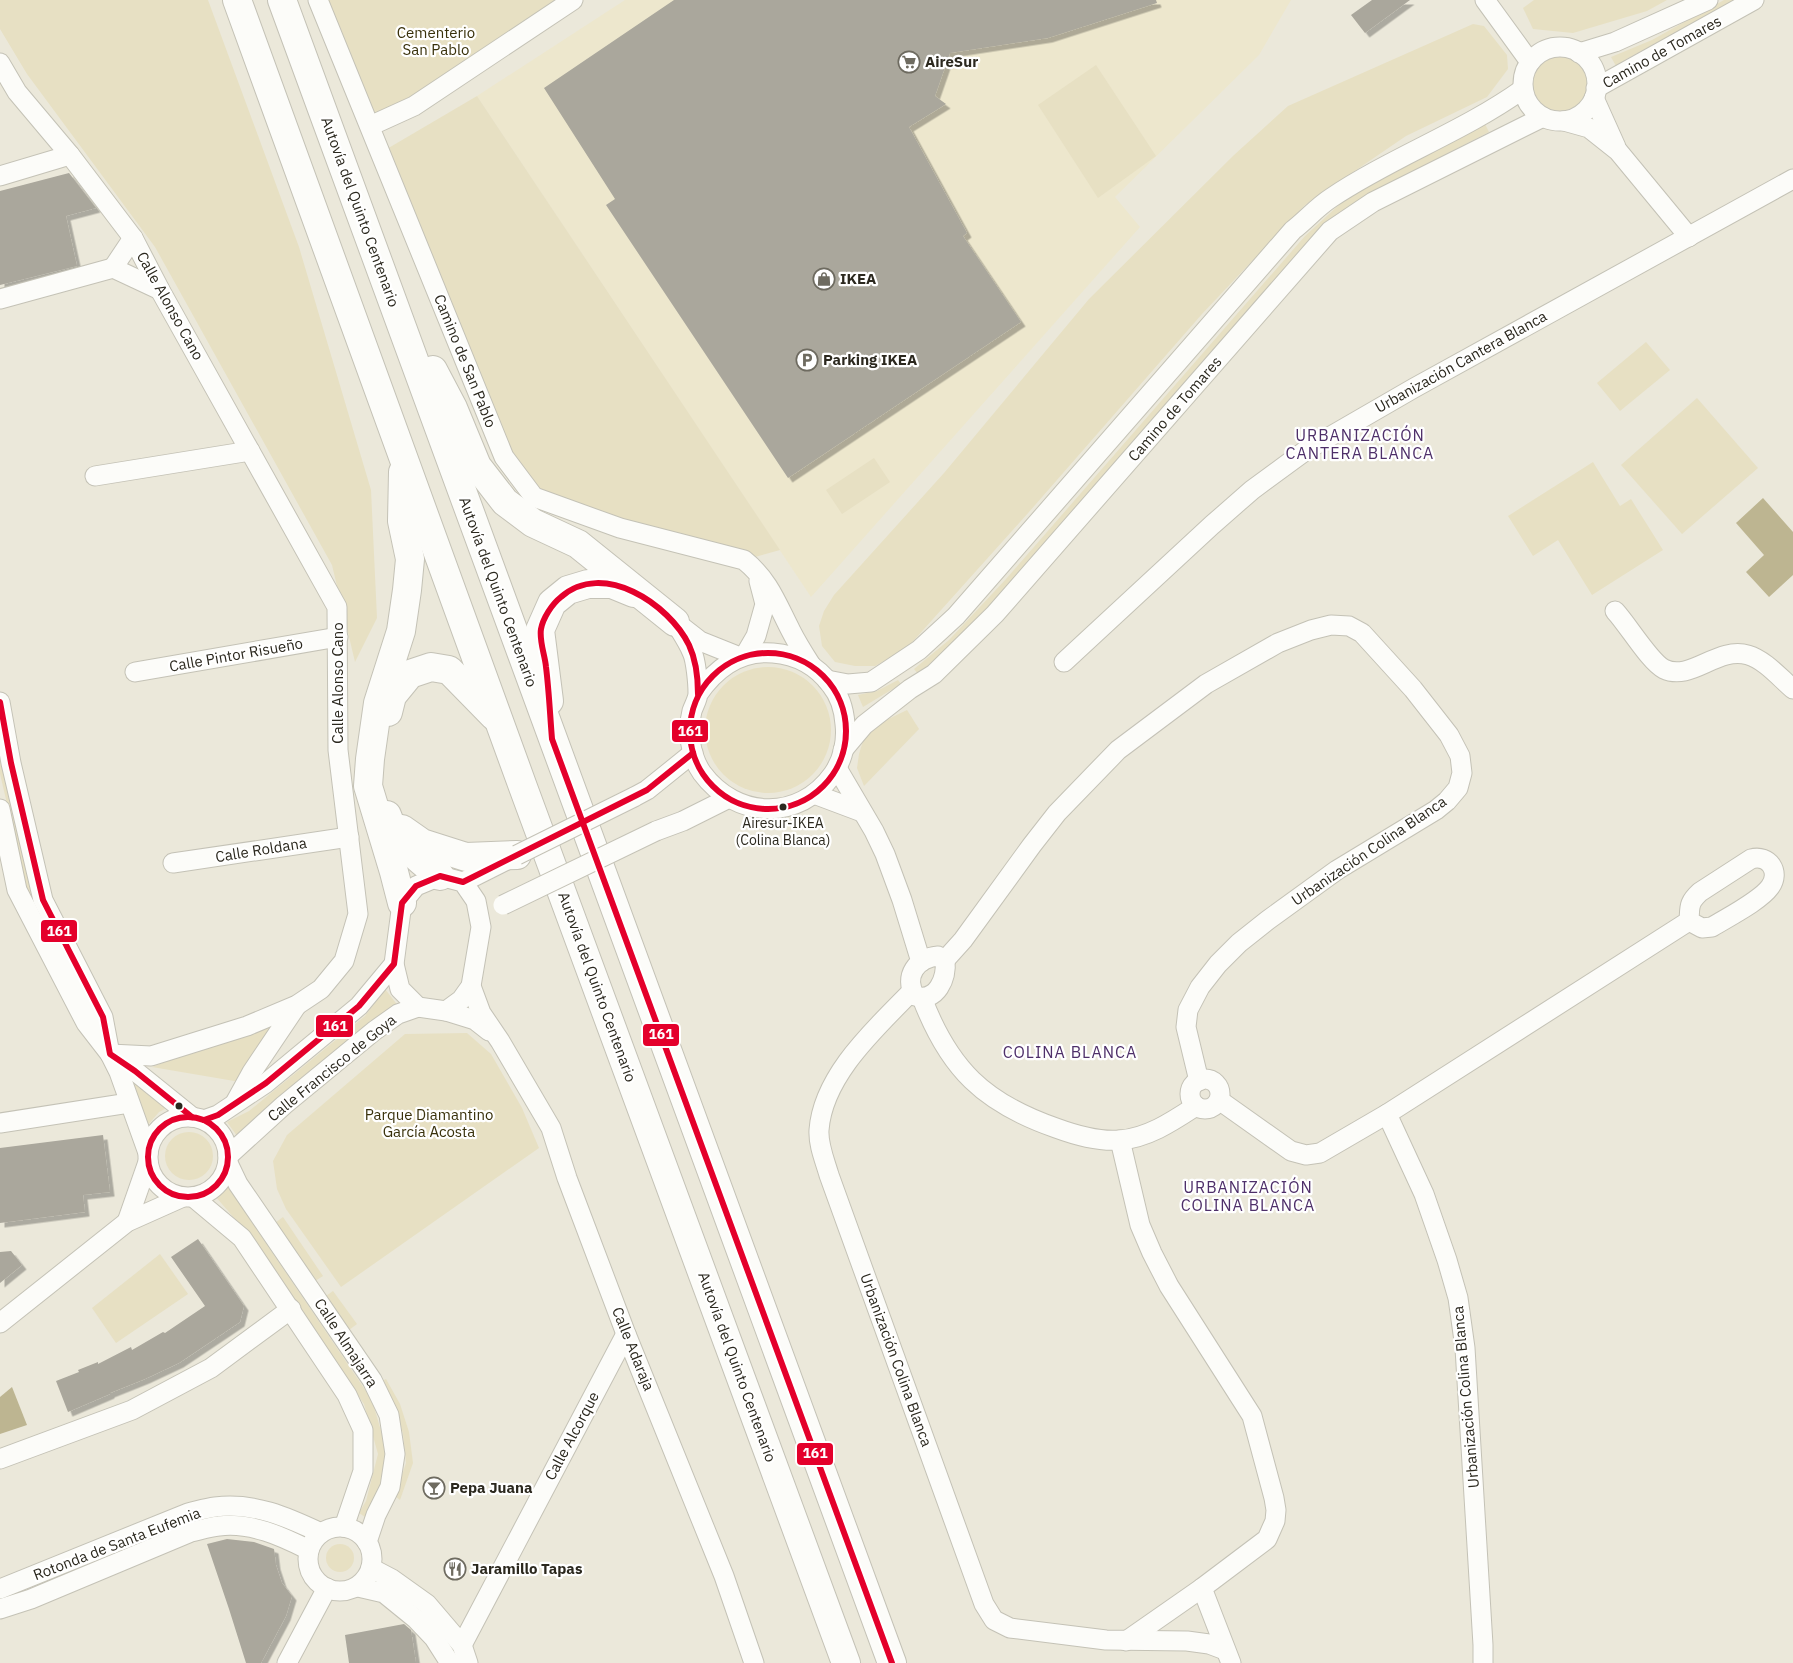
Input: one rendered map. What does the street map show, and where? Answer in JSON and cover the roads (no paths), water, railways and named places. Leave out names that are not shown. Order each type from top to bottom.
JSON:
[{"type":"highway","name":"Autovía del Quinto Centenario","points":[[237,0],[500,723],[846,1663]]},
{"type":"highway","name":"Autovía del Quinto Centenario","points":[[282,0],[892,1663]]},
{"type":"highway","points":[[379,263],[453,408],[477,466],[505,502],[533,523],[578,544],[675,622]]},
{"type":"highway","points":[[402,903],[368,786],[378,703],[400,631],[407,590],[410,559],[402,521],[404,458]]},
{"type":"highway","points":[[552,739],[545,660],[540,630],[552,603],[568,590],[588,584],[612,584],[647,598]]},
{"type":"highway","points":[[452,879],[416,858],[401,840],[388,819],[378,787],[381,740],[392,696],[410,674],[431,667],[449,670],[500,723]]},
{"type":"highway","points":[[388,819],[422,843],[466,857],[516,855]]},
{"type":"street","name":"Camino de San Pablo","points":[[318,0],[504,456],[534,497],[620,528],[744,560],[757,570],[777,601],[811,665]]},
{"type":"street","points":[[370,126],[414,106],[573,0]]},
{"type":"street","points":[[1485,0],[1530,62]]},
{"type":"street","name":"Camino de Tomares","points":[[1579,53],[1615,42],[1708,0]]},
{"type":"street","name":"Camino de Tomares","points":[[1595,93],[1754,0]]},
{"type":"street","points":[[1569,48],[1579,53],[1587,59],[1593,68],[1596,78],[1595,93],[1589,107],[1582,114],[1564,121],[1553,121],[1543,117],[1533,110],[1526,100],[1523,89],[1525,70],[1538,54],[1547,49],[1569,48]]},
{"type":"street","name":"Calle Alonso Cano","points":[[0,63],[17,92],[70,155],[133,238],[160,290],[337,607],[338,750],[358,914],[344,961],[321,989],[298,1005],[247,1026],[151,1056],[110,1054]]},
{"type":"street","name":"Camino de Tomares","points":[[827,680],[848,684],[871,682],[919,650],[956,616],[1293,230],[1329,199],[1363,178],[1497,108],[1523,89]]},
{"type":"street","points":[[1595,93],[1618,150]]},
{"type":"street","name":"Camino de Tomares","points":[[840,759],[864,725],[910,689],[934,674],[995,614],[1330,231],[1373,202],[1543,117]]},
{"type":"street","points":[[1564,121],[1589,128],[1618,150],[1689,237]]},
{"type":"street","points":[[0,176],[70,155]]},
{"type":"street","name":"Urbanización Cantera Blanca","points":[[1064,662],[1212,525],[1305,451],[1414,388],[1793,179]]},
{"type":"street","points":[[113,268],[133,238]]},
{"type":"street","points":[[0,299],[113,268],[160,290]]},
{"type":"street","points":[[95,476],[250,451]]},
{"type":"street","points":[[742,656],[756,636],[765,604],[757,570]]},
{"type":"street","points":[[1615,611],[1628,625],[1648,654],[1658,665],[1665,669],[1675,672],[1687,671],[1712,659],[1737,653],[1760,660],[1793,689]]},
{"type":"street","points":[[675,622],[700,640],[742,656]]},
{"type":"street","points":[[675,622],[693,653],[698,694]]},
{"type":"street","name":"Urbanización Colina Blanca","points":[[945,960],[964,940],[1057,813],[1118,750],[1206,684],[1240,663],[1310,630],[1332,625],[1349,626],[1362,633],[1413,689],[1449,735],[1460,756],[1462,773],[1458,788],[1436,810],[1357,856],[1268,920],[1239,943],[1218,964],[1200,987],[1188,1010],[1186,1027],[1199,1081]]},
{"type":"street","name":"Calle Pintor Risueño","points":[[135,672],[338,637]]},
{"type":"street","points":[[765,652],[783,654],[802,660],[811,665],[827,680],[836,693],[842,708],[846,729],[840,759],[826,782],[814,794],[791,806],[753,808],[729,798],[713,786],[701,771],[693,752],[690,726],[698,694],[716,672],[742,656],[765,652]]},
{"type":"street","points":[[0,702],[11,763],[43,900],[103,1017],[110,1054],[198,1118],[218,1130],[226,1142],[228,1159],[224,1175],[216,1186],[205,1194],[188,1197],[128,1222],[0,1322]]},
{"type":"street","points":[[500,1040],[475,1020],[446,1011],[418,1007],[400,989],[394,964],[402,903],[416,886],[452,879],[516,855],[634,797],[647,790],[693,752]]},
{"type":"street","points":[[840,759],[862,812],[874,831],[894,876],[921,962]]},
{"type":"street","points":[[814,794],[862,812]]},
{"type":"street","points":[[481,928],[503,905],[729,798]]},
{"type":"street","points":[[0,809],[18,890],[86,1023],[110,1054],[119,1072],[152,1175],[160,1186],[170,1194],[188,1197]]},
{"type":"street","name":"Calle Roldana","points":[[173,863],[349,837]]},
{"type":"street","points":[[1758,857],[1765,859],[1772,866],[1775,873],[1774,881],[1765,894],[1712,927],[1702,928],[1689,921],[1690,904],[1693,898],[1700,892],[1751,859],[1758,857]]},
{"type":"street","points":[[446,1011],[461,1000],[471,986],[481,928],[476,901],[452,879]]},
{"type":"street","points":[[1219,1100],[1291,1150],[1306,1155],[1320,1153],[1387,1114],[1689,921]]},
{"type":"street","points":[[917,995],[929,996],[937,990],[943,981],[946,970],[945,960],[938,956],[929,957],[921,962],[913,972],[910,980],[917,995],[931,1023],[962,1071],[990,1096],[1012,1110],[1033,1120],[1069,1133],[1106,1140],[1120,1140],[1147,1133],[1163,1126],[1196,1106]]},
{"type":"street","name":"Calle Francisco de Goya","points":[[198,1118],[218,1115],[266,1083],[359,1006],[394,964]]},
{"type":"street","name":"Calle Adaraja","points":[[471,986],[481,1013],[500,1040],[551,1128],[567,1178],[626,1334],[724,1576],[754,1663]]},
{"type":"street","name":"Urbanización Colina Blanca","points":[[917,995],[860,1045],[830,1093],[822,1114],[819,1131],[829,1175],[978,1588],[990,1615],[1001,1625],[1010,1628],[1106,1640],[1187,1641],[1209,1644],[1228,1656]]},
{"type":"street","points":[[234,1104],[252,1072],[298,1005]]},
{"type":"street","name":"Calle Francisco de Goya","points":[[228,1159],[284,1105],[374,1031],[398,1014],[418,1007]]},
{"type":"street","points":[[1203,1079],[1211,1080],[1217,1085],[1220,1092],[1219,1100],[1214,1106],[1207,1109],[1199,1108],[1190,1096],[1191,1088],[1203,1079]]},
{"type":"street","points":[[0,1124],[129,1103]]},
{"type":"street","name":"Urbanización Colina Blanca","points":[[1387,1114],[1424,1194],[1448,1260],[1458,1298],[1465,1348],[1484,1645],[1483,1663]]},
{"type":"street","points":[[128,1222],[148,1158],[151,1140],[158,1129],[169,1121],[181,1117],[198,1118]]},
{"type":"street","points":[[1120,1140],[1140,1225],[1152,1253],[1174,1294],[1252,1416],[1276,1510],[1275,1521],[1267,1539],[1202,1588],[1126,1641]]},
{"type":"street","name":"Calle Almajarra","points":[[228,1159],[238,1184],[372,1380],[390,1415],[395,1454],[390,1487],[376,1515],[367,1542]]},
{"type":"street","name":"Calle Almajarra","points":[[188,1197],[242,1238],[348,1395],[363,1430],[364,1471],[344,1527]]},
{"type":"street","points":[[0,1459],[132,1410],[211,1368],[291,1309]]},
{"type":"street","name":"Calle Alcorque","points":[[462,1645],[626,1334]]},
{"type":"street","name":"Rotonda de Santa Eufemia","points":[[0,1589],[188,1513],[215,1507],[246,1506],[275,1512],[321,1533]]},
{"type":"street","name":"Rotonda de Santa Eufemia","points":[[0,1609],[31,1599],[192,1532],[219,1526],[242,1526],[269,1531],[309,1550]]},
{"type":"street","points":[[358,1587],[366,1578],[371,1568],[372,1557],[367,1542],[356,1531],[344,1527],[321,1533],[309,1550],[308,1564],[317,1582],[339,1592],[358,1587],[384,1593],[416,1619],[434,1638],[450,1663]]},
{"type":"street","points":[[371,1568],[392,1579],[427,1604],[462,1645],[468,1663]]},
{"type":"street","points":[[287,1663],[327,1588]]},
{"type":"street","name":"Urbanización Colina Blanca","points":[[1202,1588],[1228,1656]]},
{"type":"place","name":"AireSur","points":[[909,62]]},
{"type":"place","name":"IKEA","points":[[824,279]]},
{"type":"place","name":"Parking IKEA","points":[[807,360]]},
{"type":"place","name":"Airesur-IKEA (Colina Blanca)","points":[[783,807]]},
{"type":"place","name":"Pepa Juana","points":[[434,1488]]},
{"type":"place","name":"Jaramillo Tapas","points":[[455,1569]]},
{"type":"district","name":"URBANIZACIÓN CANTERA BLANCA","points":[[1360,444]]},
{"type":"district","name":"COLINA BLANCA","points":[[1070,1052]]},
{"type":"district","name":"URBANIZACIÓN COLINA BLANCA","points":[[1248,1196]]},
{"type":"park label","name":"Cementerio San Pablo","points":[[436,42]]},
{"type":"park label","name":"Parque Diamantino García Acosta","points":[[429,1124]]}]
